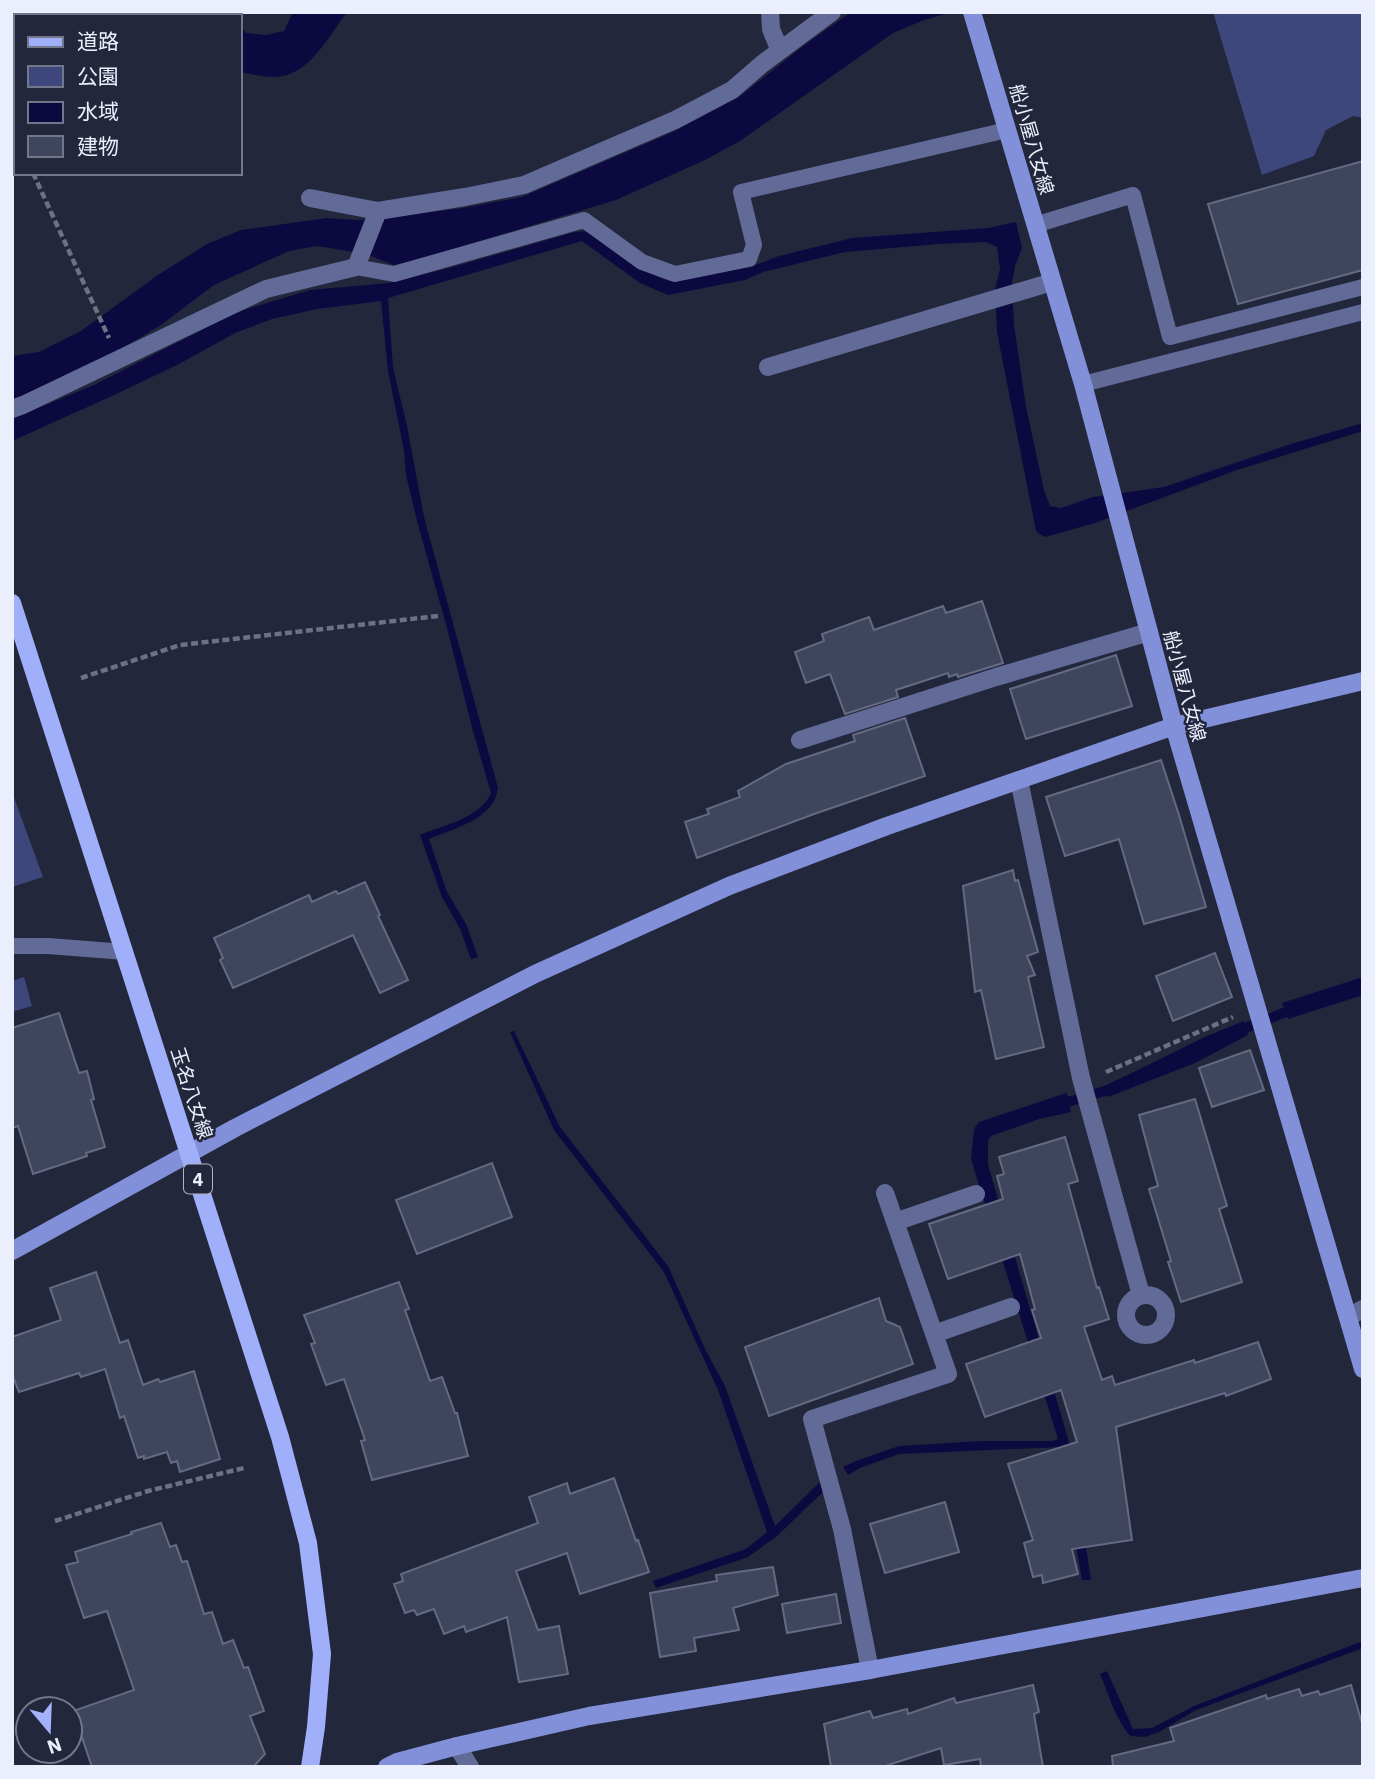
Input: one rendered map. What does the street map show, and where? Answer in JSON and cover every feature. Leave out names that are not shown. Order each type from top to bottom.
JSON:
[{"type":"main road","name":"玉名八女線","points":[[12,603],[280,1437],[308,1543],[322,1654],[310,1767]]},
{"type":"street","points":[[770,12],[771,29],[780,51]]},
{"type":"street","points":[[310,198],[378,213],[524,185],[687,114],[732,90],[832,12]]},
{"type":"street","name":"船小屋八女線","points":[[972,12],[1083,384],[1174,726],[1256,1007],[1355,1313],[1363,1369]]},
{"type":"street","points":[[12,409],[265,289],[358,263],[378,213]]},
{"type":"street","points":[[768,367],[1052,282]]},
{"type":"street","points":[[800,740],[996,677],[1149,632]]},
{"type":"street","points":[[12,1251],[235,1128],[535,974],[717,892],[887,826],[1174,726],[1363,681]]},
{"type":"street","points":[[1019,780],[1083,1083],[1141,1295]]},
{"type":"street","points":[[870,1670],[842,1529],[811,1419],[948,1374],[885,1193]]},
{"type":"street","points":[[895,1222],[976,1194]]},
{"type":"street","points":[[934,1334],[1011,1307]]},
{"type":"street","points":[[387,1767],[457,1746],[589,1716],[870,1670],[1363,1578]]},
{"type":"street","points":[[457,1746],[470,1767]]},
{"type":"lane","points":[[358,263],[394,274],[584,219],[642,262],[676,274],[749,259],[754,245],[741,192],[1007,130]]},
{"type":"lane","points":[[1035,225],[1133,195],[1170,337],[1363,287]]},
{"type":"lane","points":[[1083,384],[1363,312]]},
{"type":"lane","points":[[12,946],[125,952]]},
{"type":"path","points":[[34,175],[97,314]]},
{"type":"path","points":[[81,678],[180,645],[438,616]]},
{"type":"path","points":[[1083,1083],[1256,1007]]},
{"type":"path","points":[[55,1521],[148,1491],[244,1468]]},
{"type":"green space","points":[[1213,12],[1363,12],[1363,118],[1353,116],[1326,130],[1314,156],[1262,175]]},
{"type":"green space","points":[[12,792],[43,877],[12,887]]},
{"type":"green space","points":[[24,977],[32,1006],[12,1012],[12,981]]},
{"type":"water","points":[[293,12],[347,12],[316,54],[297,71],[273,77],[242,72],[242,28],[246,33],[266,35],[284,31]]},
{"type":"water","points":[[851,12],[952,12],[893,33],[740,141],[705,160],[616,200],[396,266],[366,254],[317,246],[289,251],[214,285],[161,325],[109,356],[12,401],[12,356],[39,352],[81,331],[158,275],[207,244],[241,230],[327,218],[356,220],[394,217],[522,197],[673,132],[739,97]]},
{"type":"water","points":[[1016,222],[1022,248],[1012,283],[1014,325],[1026,407],[1050,506],[1061,508],[1093,497],[1164,487],[1363,423],[1363,431],[1237,470],[1095,523],[1045,537],[1036,531],[997,332],[995,290],[1000,269],[997,247],[986,242],[845,252],[763,272],[745,280],[668,295],[640,283],[582,241],[388,298],[393,368],[424,517],[498,788],[495,799],[481,815],[429,839],[447,892],[466,924],[478,957],[471,959],[460,929],[442,897],[420,835],[470,814],[486,801],[491,793],[406,475],[404,451],[388,371],[381,301],[317,309],[272,319],[235,333],[179,364],[12,441],[12,419],[94,385],[237,312],[310,290],[389,283],[575,232],[589,231],[649,273],[669,281],[750,267],[779,256],[852,238],[988,228]]},
{"type":"water","points":[[1363,977],[1363,995],[1288,1019],[1282,1003]]},
{"type":"water","points":[[1244,1021],[1248,1035],[1195,1063],[1108,1097],[1105,1086]]},
{"type":"water","points":[[514,1031],[560,1127],[668,1266],[706,1351],[725,1386],[775,1526],[820,1482],[826,1489],[777,1536],[748,1557],[656,1588],[653,1581],[746,1549],[767,1532],[718,1390],[664,1272],[554,1130],[510,1032]]},
{"type":"water","points":[[1067,1093],[1071,1112],[1039,1119],[991,1136],[988,1141],[988,1165],[1071,1449],[1091,1580],[1082,1580],[1060,1447],[899,1454],[848,1475],[843,1467],[899,1446],[1058,1439],[971,1159],[974,1129],[979,1122]]},
{"type":"water","points":[[1363,1641],[1363,1648],[1196,1710],[1159,1732],[1145,1737],[1130,1736],[1125,1729],[1100,1674],[1107,1671],[1133,1729],[1152,1728],[1194,1706]]},
{"type":"building","points":[[1363,161],[1363,270],[1238,304],[1208,204]]},
{"type":"building","points":[[982,601],[1003,663],[958,677],[957,674],[949,677],[948,673],[896,690],[898,697],[845,714],[830,674],[806,683],[795,652],[824,641],[822,634],[869,617],[874,630],[943,606],[946,613]]},
{"type":"building","points":[[1116,655],[1132,706],[1026,739],[1010,689]]},
{"type":"building","points":[[905,718],[925,776],[697,858],[685,822],[709,814],[707,809],[740,797],[738,791],[786,764],[855,741],[853,735]]},
{"type":"building","points":[[1161,760],[1206,907],[1144,924],[1119,839],[1065,856],[1046,797]]},
{"type":"building","points":[[1013,870],[1038,952],[1027,956],[1035,975],[1028,977],[1044,1047],[996,1059],[981,990],[975,992],[963,886]]},
{"type":"building","points":[[365,882],[408,980],[380,993],[353,935],[233,988],[220,960],[223,958],[214,938],[309,895],[312,902]]},
{"type":"building","points":[[1215,953],[1232,997],[1173,1021],[1156,976]]},
{"type":"building","points":[[59,1013],[79,1073],[87,1071],[94,1099],[91,1100],[105,1147],[86,1153],[87,1156],[33,1174],[18,1126],[12,1128],[12,1028]]},
{"type":"building","points":[[1250,1050],[1264,1090],[1212,1107],[1199,1068]]},
{"type":"building","points":[[1195,1099],[1227,1206],[1219,1209],[1242,1282],[1181,1302],[1149,1189],[1158,1186],[1139,1115]]},
{"type":"building","points":[[1065,1137],[1078,1181],[1068,1184],[1097,1288],[1099,1287],[1109,1319],[1084,1327],[1102,1380],[1112,1376],[1115,1385],[1258,1342],[1271,1379],[1226,1396],[1225,1393],[1116,1427],[1132,1540],[1072,1549],[1078,1574],[1043,1583],[1042,1575],[1033,1577],[1024,1543],[1033,1540],[1008,1464],[1077,1442],[1061,1390],[985,1417],[966,1364],[1041,1338],[1020,1254],[948,1279],[929,1224],[1003,1199],[997,1176],[1004,1174],[999,1157]]},
{"type":"building","points":[[492,1163],[512,1217],[417,1254],[396,1200]]},
{"type":"building","points":[[96,1272],[120,1343],[128,1340],[143,1385],[194,1371],[220,1459],[180,1472],[177,1461],[171,1463],[167,1452],[144,1459],[144,1456],[138,1458],[124,1416],[120,1418],[105,1369],[81,1377],[79,1373],[19,1392],[12,1374],[12,1337],[61,1320],[50,1288]]},
{"type":"building","points":[[399,1282],[409,1309],[405,1310],[430,1381],[442,1377],[457,1413],[468,1456],[372,1480],[361,1441],[365,1440],[344,1379],[326,1385],[304,1315]]},
{"type":"building","points":[[879,1298],[886,1321],[900,1327],[913,1364],[769,1416],[745,1347]]},
{"type":"building","points":[[614,1478],[649,1572],[580,1594],[567,1553],[516,1571],[538,1630],[559,1626],[568,1674],[519,1682],[507,1617],[466,1632],[464,1626],[444,1634],[434,1609],[417,1615],[414,1610],[405,1613],[394,1584],[403,1581],[401,1574],[538,1523],[529,1497],[567,1483],[570,1494]]},
{"type":"building","points":[[945,1502],[959,1552],[885,1573],[870,1524]]},
{"type":"building","points":[[161,1523],[170,1547],[176,1545],[182,1562],[187,1561],[204,1614],[212,1612],[223,1644],[233,1640],[244,1668],[248,1667],[264,1711],[250,1716],[265,1754],[253,1767],[92,1767],[84,1743],[84,1707],[134,1690],[107,1611],[84,1618],[66,1565],[78,1562],[75,1552],[132,1534],[131,1532]]},
{"type":"building","points":[[773,1567],[778,1595],[733,1608],[739,1630],[694,1638],[696,1651],[660,1657],[650,1593],[717,1581],[716,1575]]},
{"type":"building","points":[[836,1594],[841,1623],[787,1633],[782,1604]]},
{"type":"building","points":[[1033,1685],[1039,1712],[1034,1714],[1043,1767],[981,1767],[980,1759],[944,1765],[941,1748],[882,1767],[831,1767],[824,1724],[870,1711],[873,1718],[907,1709],[908,1714],[954,1698],[956,1703]]},
{"type":"building","points":[[1351,1685],[1363,1727],[1363,1767],[1113,1767],[1112,1756],[1174,1741],[1170,1728],[1266,1695],[1267,1699],[1299,1689],[1302,1696],[1318,1691],[1320,1695]]},
{"type":"waterway","points":[[1233,1033],[1296,1008]]},
{"type":"waterway","points":[[1058,1105],[1119,1085]]}]
